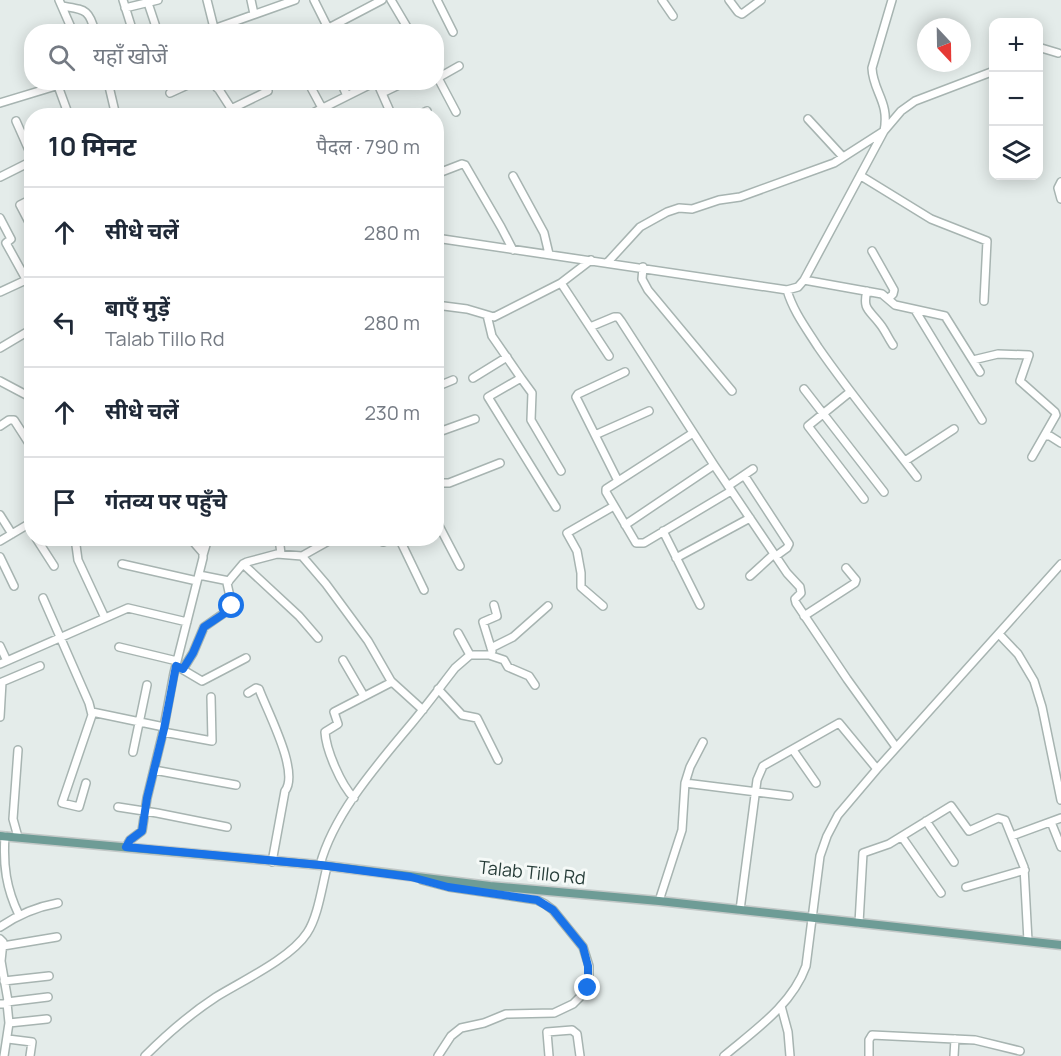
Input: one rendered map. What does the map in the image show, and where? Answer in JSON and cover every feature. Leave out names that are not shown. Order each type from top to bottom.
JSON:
[{"type":"main road","name":"Talab Tillo Rd","points":[[3,836],[323,866],[555,893],[659,901],[1061,945]]},
{"type":"street","points":[[123,0],[130,24]]},
{"type":"street","points":[[125,8],[158,0]]},
{"type":"street","points":[[207,0],[213,24]]},
{"type":"street","points":[[251,0],[254,14]]},
{"type":"street","points":[[314,0],[322,24]]},
{"type":"street","points":[[336,24],[382,0]]},
{"type":"street","points":[[391,0],[405,24]]},
{"type":"street","points":[[437,0],[453,32]]},
{"type":"street","points":[[662,0],[673,16]]},
{"type":"street","points":[[729,0],[742,14],[761,0]]},
{"type":"street","points":[[884,131],[885,109],[872,68],[892,0]]},
{"type":"street","points":[[148,1],[155,24]]},
{"type":"street","points":[[225,24],[290,1]]},
{"type":"street","points":[[60,3],[69,24]]},
{"type":"street","points":[[60,3],[87,12],[93,24]]},
{"type":"street","points":[[1043,48],[1058,53]]},
{"type":"street","points":[[444,75],[459,66]]},
{"type":"street","points":[[444,239],[787,290],[798,287],[804,280],[884,131],[901,111],[915,101],[990,72]]},
{"type":"street","points":[[0,103],[44,90]]},
{"type":"street","points":[[59,90],[66,108]]},
{"type":"street","points":[[110,90],[114,108]]},
{"type":"street","points":[[170,93],[177,90]]},
{"type":"street","points":[[218,90],[230,108]]},
{"type":"street","points":[[312,90],[322,108],[359,90]]},
{"type":"street","points":[[344,90],[347,96]]},
{"type":"street","points":[[380,90],[389,108]]},
{"type":"street","points":[[382,93],[388,90]]},
{"type":"street","points":[[443,90],[456,112]]},
{"type":"street","points":[[233,108],[268,91]]},
{"type":"street","points":[[808,119],[843,157]]},
{"type":"street","points":[[16,121],[24,140]]},
{"type":"street","points":[[607,263],[640,227],[667,212],[679,208],[692,209],[719,200],[740,197],[823,167],[884,131]]},
{"type":"street","points":[[0,177],[24,164]]},
{"type":"street","points":[[444,171],[465,165],[513,250]]},
{"type":"street","points":[[513,176],[544,233],[549,254]]},
{"type":"street","points":[[861,176],[931,219],[987,241],[984,301]]},
{"type":"street","points":[[1061,182],[1058,188],[1061,199]]},
{"type":"street","points":[[0,218],[11,239],[3,244],[24,277]]},
{"type":"street","points":[[872,251],[894,290],[888,299]]},
{"type":"street","points":[[444,306],[497,315],[561,283],[591,260]]},
{"type":"street","points":[[643,267],[642,279],[648,290],[732,391]]},
{"type":"street","points":[[804,280],[882,294],[895,305],[940,315],[948,319],[980,372]]},
{"type":"street","points":[[0,292],[24,281]]},
{"type":"street","points":[[561,283],[609,356]]},
{"type":"street","points":[[787,290],[792,306],[850,392],[918,477]]},
{"type":"street","points":[[867,291],[865,300],[867,309],[881,325],[893,345]]},
{"type":"street","points":[[915,310],[982,420]]},
{"type":"street","points":[[487,315],[492,336],[532,393],[531,420],[561,471]]},
{"type":"street","points":[[590,327],[612,317],[618,317],[729,488],[790,578],[801,588],[801,593],[795,602],[896,747]]},
{"type":"street","points":[[0,348],[24,333]]},
{"type":"street","points":[[973,360],[998,354],[1029,355],[1020,381],[1055,412],[1055,416],[1032,457]]},
{"type":"street","points":[[473,378],[507,357]]},
{"type":"street","points":[[618,481],[576,396],[625,372]]},
{"type":"street","points":[[521,378],[488,397],[556,507]]},
{"type":"street","points":[[444,384],[453,380]]},
{"type":"street","points":[[0,381],[24,394]]},
{"type":"street","points":[[804,389],[884,492]]},
{"type":"street","points":[[850,392],[810,423],[809,428],[864,499]]},
{"type":"street","points":[[595,435],[649,411]]},
{"type":"street","points":[[444,430],[475,418]]},
{"type":"street","points":[[0,426],[9,420],[14,420],[24,436]]},
{"type":"street","points":[[905,461],[954,429]]},
{"type":"street","points":[[693,433],[606,490],[638,544],[663,531],[729,488],[753,469]]},
{"type":"street","points":[[1044,436],[1050,435],[1061,443]]},
{"type":"street","points":[[444,483],[500,463]]},
{"type":"street","points":[[625,525],[714,465]]},
{"type":"street","points":[[744,475],[789,544],[787,548],[750,576]]},
{"type":"street","points":[[603,606],[580,587],[581,573],[577,551],[567,533],[614,506]]},
{"type":"street","points":[[0,515],[12,534]]},
{"type":"street","points":[[676,558],[750,518]]},
{"type":"street","points":[[0,541],[24,529]]},
{"type":"street","points":[[663,531],[700,605]]},
{"type":"street","points":[[444,535],[460,566]]},
{"type":"street","points":[[41,546],[54,566]]},
{"type":"street","points":[[76,546],[78,560],[105,618]]},
{"type":"street","points":[[196,546],[203,555]]},
{"type":"street","points":[[126,847],[130,840],[141,834],[151,812],[164,729],[206,546]]},
{"type":"street","points":[[280,546],[281,554]]},
{"type":"street","points":[[179,666],[193,653],[204,627],[232,606],[227,583],[243,564],[281,554],[302,556],[320,546]]},
{"type":"street","points":[[403,546],[424,590]]},
{"type":"street","points":[[302,556],[368,641],[392,682],[423,710]]},
{"type":"street","points":[[0,557],[14,586]]},
{"type":"street","points":[[122,564],[198,578],[229,580]]},
{"type":"street","points":[[243,564],[299,616],[318,638]]},
{"type":"street","points":[[724,1056],[781,1006],[797,986],[806,966],[820,856],[827,836],[845,806],[1061,564]]},
{"type":"street","points":[[804,616],[855,584],[855,580],[846,568]]},
{"type":"street","points":[[43,598],[92,712],[91,721],[62,803],[79,807],[86,783]]},
{"type":"street","points":[[494,605],[497,616],[483,622],[494,656]]},
{"type":"street","points":[[491,648],[513,637],[548,606]]},
{"type":"street","points":[[0,646],[3,663],[128,608],[187,622]]},
{"type":"street","points":[[458,633],[470,655]]},
{"type":"street","points":[[999,634],[1018,654],[1034,681],[1042,707],[1061,800]]},
{"type":"street","points":[[119,647],[179,666],[202,681],[246,658]]},
{"type":"street","points":[[145,1056],[190,1016],[301,941],[312,923],[330,837],[381,760],[455,668],[470,655],[494,656],[504,660],[509,668],[529,676],[535,684]]},
{"type":"street","points":[[344,660],[364,696]]},
{"type":"street","points":[[0,717],[2,682],[40,666]]},
{"type":"street","points":[[354,798],[342,781],[325,734],[326,730],[338,724],[334,712],[392,682]]},
{"type":"street","points":[[133,752],[147,686]]},
{"type":"street","points":[[248,693],[259,688],[286,755],[289,783],[285,791],[272,862]]},
{"type":"street","points":[[438,689],[462,715],[477,718],[498,760]]},
{"type":"street","points":[[92,712],[141,722],[178,735],[210,742],[213,740],[211,697]]},
{"type":"street","points":[[740,910],[760,769],[833,725],[840,724],[877,768]]},
{"type":"street","points":[[659,901],[683,825],[685,783],[690,767],[703,742]]},
{"type":"street","points":[[18,750],[13,819],[18,837]]},
{"type":"street","points":[[793,750],[816,783]]},
{"type":"street","points":[[158,770],[236,785]]},
{"type":"street","points":[[685,783],[789,796]]},
{"type":"street","points":[[859,923],[862,855],[902,837],[951,806],[968,831],[1002,818],[1005,820],[1025,870],[1028,941]]},
{"type":"street","points":[[118,807],[227,827]]},
{"type":"street","points":[[1012,836],[1061,818]]},
{"type":"street","points":[[926,820],[954,862]]},
{"type":"street","points":[[1051,822],[1061,847]]},
{"type":"street","points":[[3,836],[4,872],[19,915]]},
{"type":"street","points":[[902,837],[941,893]]},
{"type":"street","points":[[966,887],[1025,870]]},
{"type":"street","points":[[411,877],[434,884],[537,900],[545,904],[558,915],[583,947],[588,966],[588,988],[573,1004],[554,1013],[506,1014],[484,1023],[464,1027],[451,1036],[438,1056]]},
{"type":"street","points":[[0,927],[35,908],[58,903]]},
{"type":"street","points":[[4,1056],[9,1023],[1,961],[2,942],[57,937]]},
{"type":"street","points":[[4,981],[49,976]]},
{"type":"street","points":[[5,1003],[48,998]]},
{"type":"street","points":[[781,1006],[788,1032],[790,1056]]},
{"type":"street","points":[[9,1023],[47,1019]]},
{"type":"street","points":[[549,1056],[547,1032],[572,1030],[577,1034],[580,1056]]},
{"type":"street","points":[[869,1056],[869,1040],[872,1035],[982,1041],[1020,1051]]},
{"type":"street","points":[[8,1039],[32,1042],[30,1056]]},
{"type":"street","points":[[954,1056],[955,1039]]},
{"type":"route","points":[[232,606],[203,628],[193,653],[183,669],[176,666],[142,831],[141,834],[132,838],[126,847],[320,865],[411,877],[448,887],[537,900],[550,906],[583,947],[588,966],[588,988]]}]
